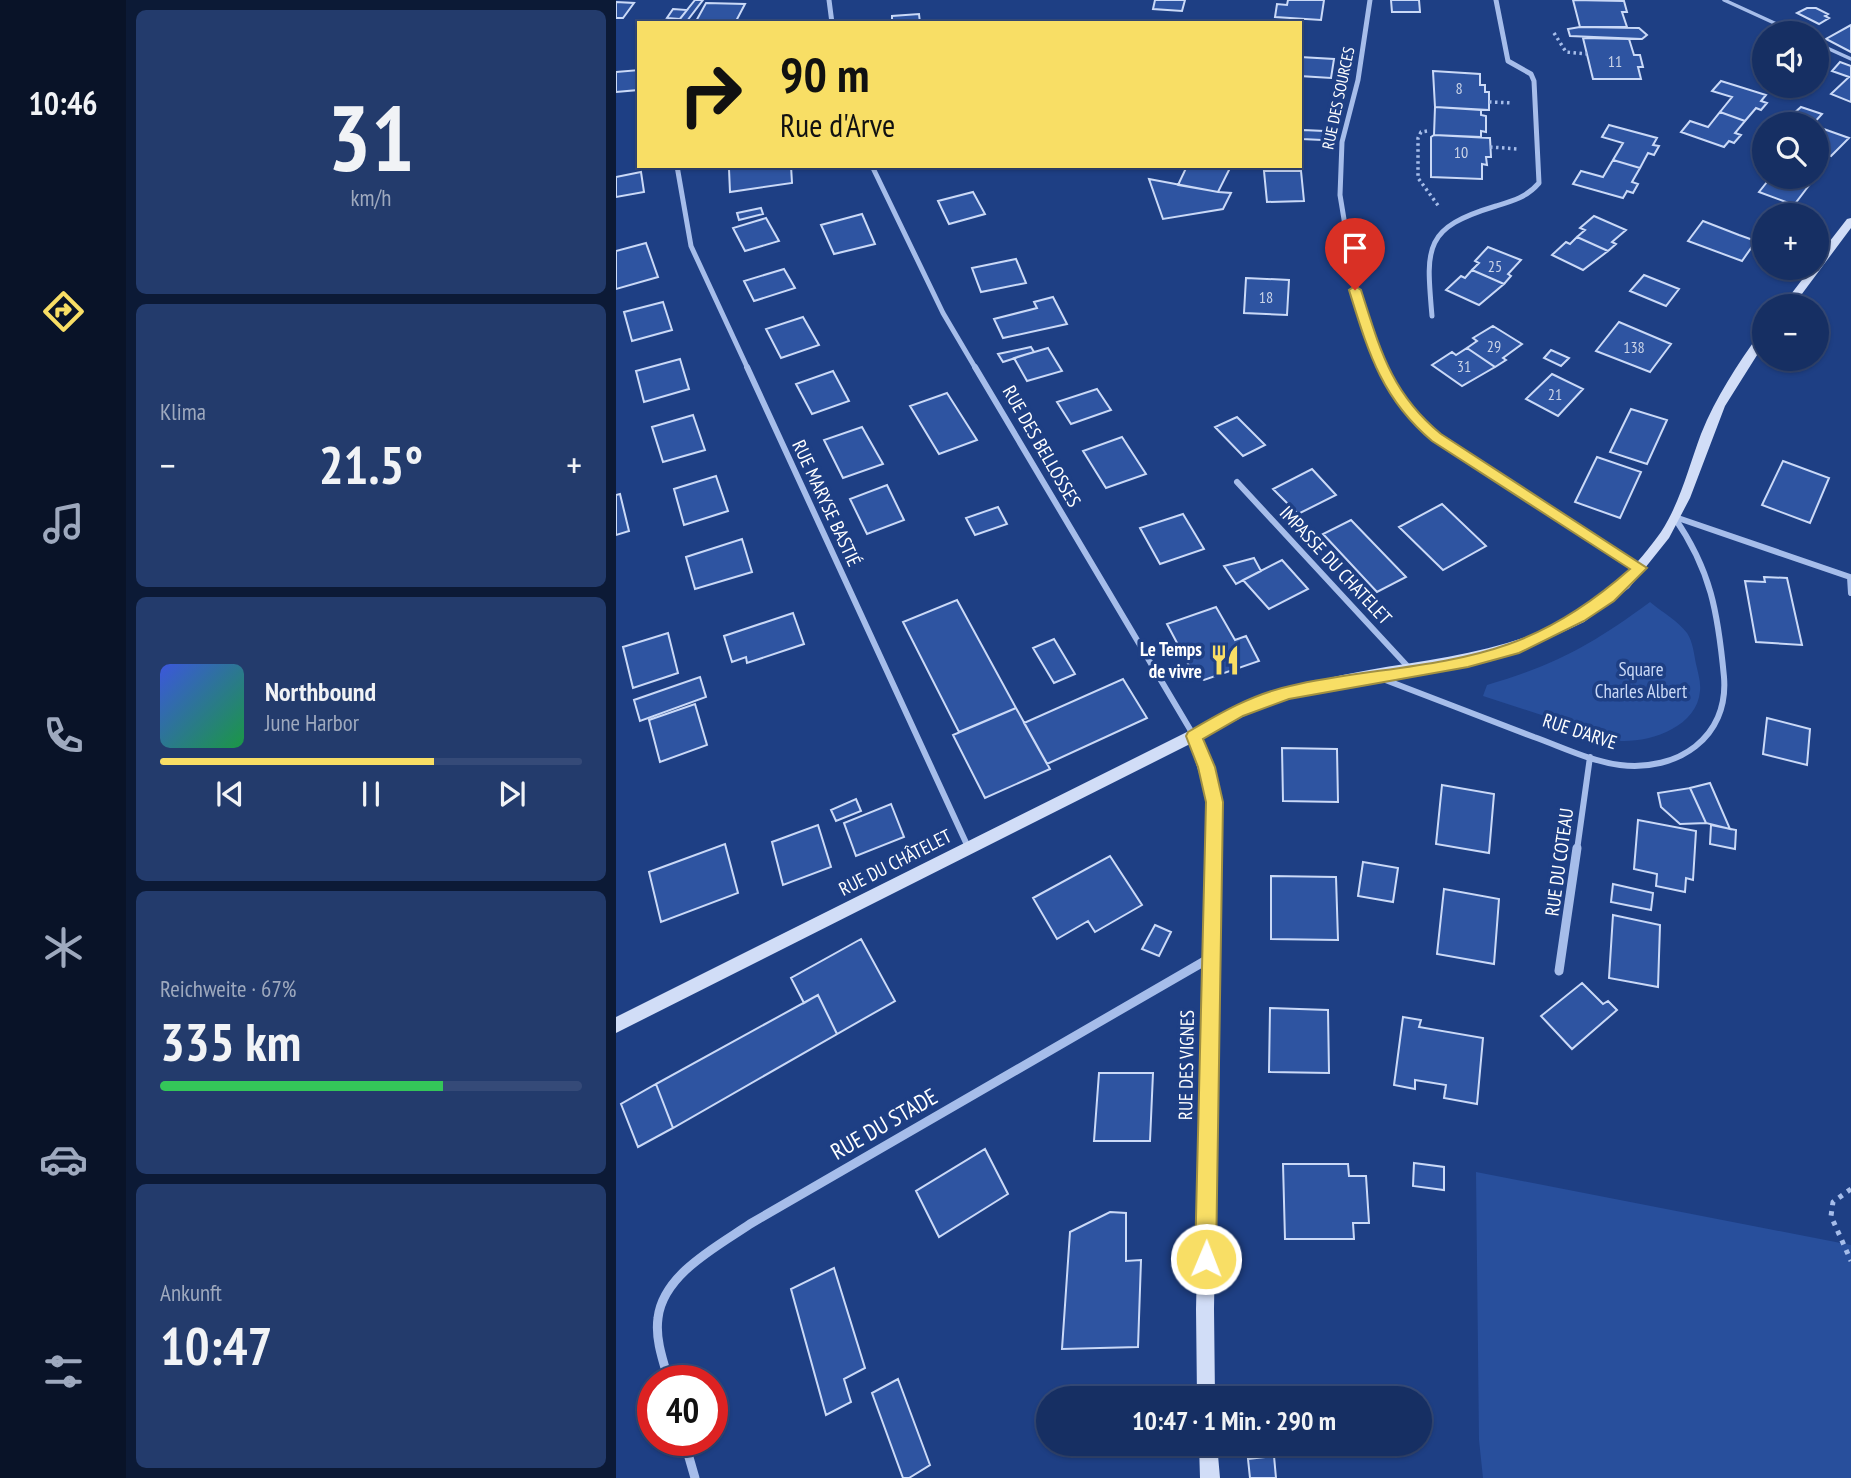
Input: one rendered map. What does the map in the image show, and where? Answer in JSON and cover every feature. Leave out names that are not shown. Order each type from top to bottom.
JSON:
[{"type":"main road","points":[[1829,250],[1851,221]]},
{"type":"main road","points":[[1194,736],[1237,712],[1304,688],[1468,661],[1513,649],[1549,634],[1608,597],[1640,568],[1674,517],[1721,402],[1752,354]]},
{"type":"main road","name":"RUE DU CHÂTELET","points":[[616,1024],[1194,736]]},
{"type":"main road","name":"RUE DES VIGNES","points":[[1194,736],[1206,767],[1214,802],[1206,1386]]},
{"type":"main road","points":[[1209,1456],[1210,1478]]},
{"type":"street","points":[[829,0],[832,21]]},
{"type":"street","name":"RUE DES SOURCES","points":[[1370,0],[1358,80],[1342,142],[1340,195],[1359,306],[1376,356],[1390,386],[1407,411],[1437,438],[1640,568]]},
{"type":"street","points":[[1432,316],[1429,258],[1440,236],[1474,211],[1529,194],[1539,183],[1534,81],[1531,74],[1508,61],[1496,0]]},
{"type":"street","name":"RUE MARYSE BASTIÉ","points":[[677,168],[691,246],[968,847]]},
{"type":"street","name":"RUE DES BELLOSSES","points":[[873,168],[943,313],[1194,736]]},
{"type":"street","name":"IMPASSE DU CHATELET","points":[[1237,482],[1412,670]]},
{"type":"street","points":[[1674,517],[1851,577],[1851,593]]},
{"type":"street","name":"RUE D'ARVE","points":[[1375,676],[1590,757],[1622,765],[1665,764],[1707,739],[1722,714],[1727,685],[1707,579],[1699,553],[1674,517]]},
{"type":"street","name":"RUE DU COTEAU","points":[[1559,971],[1590,757]]},
{"type":"street","name":"RUE DU STADE","points":[[665,1365],[660,1347],[659,1310],[680,1276],[750,1224],[1210,958]]},
{"type":"street","points":[[689,1456],[695,1478]]},
{"type":"lane","points":[[1724,0],[1770,21]]},
{"type":"lane","points":[[1829,49],[1851,59]]},
{"type":"path","points":[[1554,33],[1566,52],[1587,54]]},
{"type":"path","points":[[1427,131],[1421,132],[1418,138],[1418,178],[1441,209],[1457,221]]},
{"type":"path","points":[[1851,1189],[1833,1202],[1831,1216],[1851,1261]]},
{"type":"green space","name":"Square Charles Albert","points":[[1650,602],[1687,633],[1700,681],[1697,704],[1682,723],[1671,730],[1646,739],[1621,741],[1483,696],[1487,685],[1534,670],[1573,652]]},
{"type":"green space","points":[[1476,1172],[1851,1245],[1851,1478],[1483,1478],[1479,1440]]},
{"type":"building","points":[[695,0],[703,0],[687,21],[679,20]]},
{"type":"building","points":[[1155,0],[1185,0],[1182,11],[1153,9]]},
{"type":"building","points":[[1288,0],[1324,0],[1321,20],[1275,17],[1277,4],[1287,5]]},
{"type":"building","points":[[1391,0],[1419,0],[1420,12],[1392,12]]},
{"type":"building","points":[[1573,0],[1624,1],[1627,12],[1622,12],[1627,27],[1580,27]]},
{"type":"building","points":[[616,2],[634,3],[623,18],[616,18]]},
{"type":"building","points":[[706,3],[745,4],[736,21],[696,21]]},
{"type":"building","points":[[1807,8],[1816,8],[1828,14],[1825,16],[1829,18],[1813,21],[1797,13]]},
{"type":"building","points":[[673,9],[687,10],[680,19],[667,18]]},
{"type":"building","points":[[919,14],[920,21],[892,21],[892,16]]},
{"type":"building","points":[[1851,25],[1851,52],[1829,41],[1829,37]]},
{"type":"building","points":[[1639,28],[1647,35],[1642,39],[1570,36],[1568,29]]},
{"type":"building","points":[[1583,38],[1629,39],[1634,55],[1640,55],[1643,67],[1638,67],[1641,79],[1593,79]]},
{"type":"building","points":[[1302,57],[1334,59],[1331,78],[1302,76]]},
{"type":"building","points":[[1840,62],[1851,66],[1851,102],[1831,94],[1849,77],[1832,71]]},
{"type":"building","points":[[637,70],[637,90],[616,92],[616,72]]},
{"type":"building","points":[[1433,71],[1480,74],[1480,85],[1485,85],[1485,92],[1489,92],[1489,110],[1435,107]]},
{"type":"building","points":[[1721,81],[1752,91],[1752,98],[1764,98],[1761,101],[1767,103],[1761,110],[1756,108],[1745,121],[1720,112],[1732,97],[1712,91]]},
{"type":"building","points":[[1435,107],[1481,110],[1481,115],[1486,116],[1486,132],[1481,131],[1481,137],[1434,135]]},
{"type":"building","points":[[1801,107],[1816,112],[1795,112]]},
{"type":"building","points":[[1720,112],[1745,121],[1735,133],[1741,135],[1734,143],[1729,141],[1724,147],[1681,132],[1690,121],[1708,127]]},
{"type":"building","points":[[1609,125],[1657,138],[1653,145],[1659,146],[1654,155],[1648,153],[1640,168],[1613,160],[1623,143],[1602,137]]},
{"type":"building","points":[[1303,130],[1324,131],[1322,140],[1302,139]]},
{"type":"building","points":[[1829,131],[1849,138],[1831,156]]},
{"type":"building","points":[[1431,137],[1490,138],[1491,157],[1486,157],[1487,165],[1482,164],[1482,179],[1431,177]]},
{"type":"building","points":[[1613,160],[1640,168],[1632,182],[1638,184],[1633,193],[1627,191],[1623,198],[1573,184],[1581,171],[1603,177]]},
{"type":"building","points":[[791,168],[792,183],[730,192],[729,169]]},
{"type":"building","points":[[1186,168],[1230,168],[1218,192],[1178,185]]},
{"type":"building","points":[[1264,171],[1301,171],[1304,201],[1267,202]]},
{"type":"building","points":[[641,172],[644,192],[616,197],[616,177]]},
{"type":"building","points":[[1149,179],[1231,193],[1223,209],[1163,219]]},
{"type":"building","points":[[1761,189],[1806,189],[1796,203],[1759,192]]},
{"type":"building","points":[[973,192],[985,214],[949,224],[938,201]]},
{"type":"building","points":[[761,208],[763,214],[739,220],[737,213]]},
{"type":"building","points":[[862,214],[875,244],[834,254],[821,225]]},
{"type":"building","points":[[1594,216],[1626,230],[1612,242],[1616,244],[1608,251],[1577,237],[1585,230],[1580,228]]},
{"type":"building","points":[[766,218],[779,241],[745,251],[733,228]]},
{"type":"building","points":[[1703,221],[1752,239],[1752,247],[1742,261],[1688,241]]},
{"type":"building","points":[[1577,237],[1608,251],[1583,270],[1552,255],[1566,242],[1570,244]]},
{"type":"building","points":[[646,243],[658,277],[616,289],[616,251]]},
{"type":"building","points":[[1488,247],[1521,260],[1508,274],[1511,276],[1504,284],[1472,270],[1479,263],[1475,261]]},
{"type":"building","points":[[1016,259],[1026,283],[981,292],[972,268]]},
{"type":"building","points":[[784,269],[795,288],[754,301],[744,281]]},
{"type":"building","points":[[1472,270],[1504,284],[1479,305],[1446,290]]},
{"type":"building","points":[[1644,275],[1679,289],[1666,306],[1630,291]]},
{"type":"building","points":[[1246,278],[1289,280],[1287,315],[1244,313]]},
{"type":"building","points":[[1053,297],[1067,324],[1003,338],[994,319],[1037,308],[1034,302]]},
{"type":"building","points":[[663,302],[672,330],[632,341],[624,312]]},
{"type":"building","points":[[803,317],[819,345],[781,358],[766,329]]},
{"type":"building","points":[[1619,322],[1671,344],[1650,372],[1596,351]]},
{"type":"building","points":[[1493,326],[1522,344],[1495,367],[1467,348],[1477,341],[1473,338]]},
{"type":"building","points":[[1031,347],[1034,352],[1003,362],[998,354]]},
{"type":"building","points":[[1048,348],[1062,371],[1027,381],[1014,358]]},
{"type":"building","points":[[1467,348],[1495,367],[1462,386],[1432,365],[1452,352],[1456,355]]},
{"type":"building","points":[[1551,350],[1569,358],[1561,366],[1544,358]]},
{"type":"building","points":[[680,359],[689,389],[644,402],[636,371]]},
{"type":"building","points":[[833,371],[849,401],[812,414],[796,384]]},
{"type":"building","points":[[1552,374],[1583,389],[1558,416],[1526,399]]},
{"type":"building","points":[[1097,389],[1111,410],[1071,424],[1057,402]]},
{"type":"building","points":[[947,393],[977,440],[939,454],[910,406]]},
{"type":"building","points":[[1631,409],[1667,420],[1647,464],[1610,452]]},
{"type":"building","points":[[693,415],[705,450],[663,462],[652,427]]},
{"type":"building","points":[[1237,417],[1265,445],[1243,456],[1215,427]]},
{"type":"building","points":[[862,427],[883,464],[843,478],[824,440]]},
{"type":"building","points":[[1122,437],[1146,474],[1106,488],[1083,451]]},
{"type":"building","points":[[1597,457],[1641,472],[1620,518],[1575,502]]},
{"type":"building","points":[[1783,461],[1829,478],[1810,523],[1762,505]]},
{"type":"building","points":[[1312,469],[1336,495],[1298,514],[1273,489]]},
{"type":"building","points":[[716,476],[728,511],[684,525],[674,489]]},
{"type":"building","points":[[887,485],[904,520],[867,534],[850,499]]},
{"type":"building","points":[[620,494],[629,531],[616,535],[616,495]]},
{"type":"building","points":[[1442,504],[1486,546],[1443,570],[1399,527]]},
{"type":"building","points":[[998,507],[1007,524],[975,535],[966,518]]},
{"type":"building","points":[[1183,514],[1204,549],[1160,564],[1140,528]]},
{"type":"building","points":[[1351,520],[1406,577],[1377,592],[1323,534]]},
{"type":"building","points":[[742,539],[752,572],[695,589],[686,557]]},
{"type":"building","points":[[1254,558],[1261,571],[1236,584],[1224,566]]},
{"type":"building","points":[[1282,560],[1308,589],[1269,609],[1243,580]]},
{"type":"building","points":[[1764,577],[1787,578],[1802,645],[1756,642],[1745,581],[1765,582]]},
{"type":"building","points":[[957,600],[1016,708],[959,732],[903,622]]},
{"type":"building","points":[[1216,607],[1235,640],[1246,636],[1259,661],[1204,680],[1193,673],[1167,624]]},
{"type":"building","points":[[793,613],[804,644],[747,663],[746,657],[732,662],[724,636]]},
{"type":"building","points":[[668,633],[678,673],[633,688],[623,647]]},
{"type":"building","points":[[1054,639],[1075,674],[1054,683],[1033,648]]},
{"type":"building","points":[[700,677],[706,697],[640,721],[634,700]]},
{"type":"building","points":[[1123,679],[1147,718],[1047,764],[1024,723]]},
{"type":"building","points":[[695,704],[707,745],[660,762],[649,720]]},
{"type":"building","points":[[1016,708],[1050,769],[985,798],[953,735]]},
{"type":"building","points":[[1767,718],[1810,729],[1807,765],[1763,754]]},
{"type":"building","points":[[1282,748],[1337,749],[1338,802],[1283,801]]},
{"type":"building","points":[[1710,783],[1730,829],[1706,823],[1690,788]]},
{"type":"building","points":[[1442,785],[1494,794],[1489,853],[1436,844]]},
{"type":"building","points":[[1690,788],[1706,823],[1680,824],[1661,807],[1658,793]]},
{"type":"building","points":[[856,799],[861,811],[836,821],[831,810]]},
{"type":"building","points":[[891,804],[904,837],[856,856],[844,823]]},
{"type":"building","points":[[1638,820],[1696,831],[1693,880],[1686,878],[1685,892],[1656,886],[1657,874],[1634,869]]},
{"type":"building","points":[[818,825],[831,867],[783,885],[772,842]]},
{"type":"building","points":[[1711,825],[1736,830],[1735,849],[1710,844]]},
{"type":"building","points":[[725,844],[738,893],[661,922],[649,872]]},
{"type":"building","points":[[1110,856],[1142,905],[1095,932],[1088,921],[1057,939],[1033,898]]},
{"type":"building","points":[[1363,862],[1398,868],[1393,902],[1358,896]]},
{"type":"building","points":[[1271,876],[1336,877],[1338,940],[1271,939]]},
{"type":"building","points":[[1613,884],[1653,893],[1651,910],[1611,902]]},
{"type":"building","points":[[1444,889],[1499,899],[1494,964],[1437,954]]},
{"type":"building","points":[[1613,915],[1660,925],[1658,987],[1609,978]]},
{"type":"building","points":[[1155,925],[1171,932],[1159,956],[1142,949]]},
{"type":"building","points":[[861,939],[895,1001],[837,1034],[818,995],[804,1003],[791,978]]},
{"type":"building","points":[[1582,983],[1603,1004],[1608,1001],[1617,1010],[1572,1049],[1541,1016]]},
{"type":"building","points":[[818,995],[837,1034],[673,1128],[656,1084]]},
{"type":"building","points":[[1270,1008],[1328,1010],[1329,1073],[1269,1072]]},
{"type":"building","points":[[1403,1017],[1421,1020],[1419,1027],[1483,1038],[1477,1104],[1444,1098],[1446,1085],[1415,1080],[1415,1089],[1394,1085]]},
{"type":"building","points":[[1099,1073],[1153,1073],[1150,1141],[1094,1141]]},
{"type":"building","points":[[656,1084],[673,1128],[638,1147],[621,1104]]},
{"type":"building","points":[[985,1149],[1008,1194],[939,1237],[916,1191]]},
{"type":"building","points":[[1414,1163],[1444,1167],[1444,1190],[1413,1186]]},
{"type":"building","points":[[1283,1164],[1348,1164],[1349,1176],[1366,1176],[1369,1223],[1353,1223],[1354,1239],[1285,1239]]},
{"type":"building","points":[[1110,1212],[1126,1213],[1126,1261],[1141,1260],[1138,1347],[1062,1349],[1070,1232]]},
{"type":"building","points":[[834,1268],[865,1368],[844,1379],[851,1402],[826,1415],[791,1289]]},
{"type":"building","points":[[898,1379],[930,1465],[909,1478],[903,1478],[872,1393]]},
{"type":"building","points":[[1274,1456],[1276,1478],[1250,1478],[1248,1459]]},
{"type":"place","name":"Le Temps de vivre","points":[[1225,660]]},
{"type":"route","points":[[1206,1259],[1214,802],[1206,767],[1194,736],[1237,712],[1288,692],[1468,661],[1513,649],[1549,634],[1579,617],[1623,585],[1640,568],[1437,438],[1415,420],[1395,395],[1376,356],[1355,290]]}]
